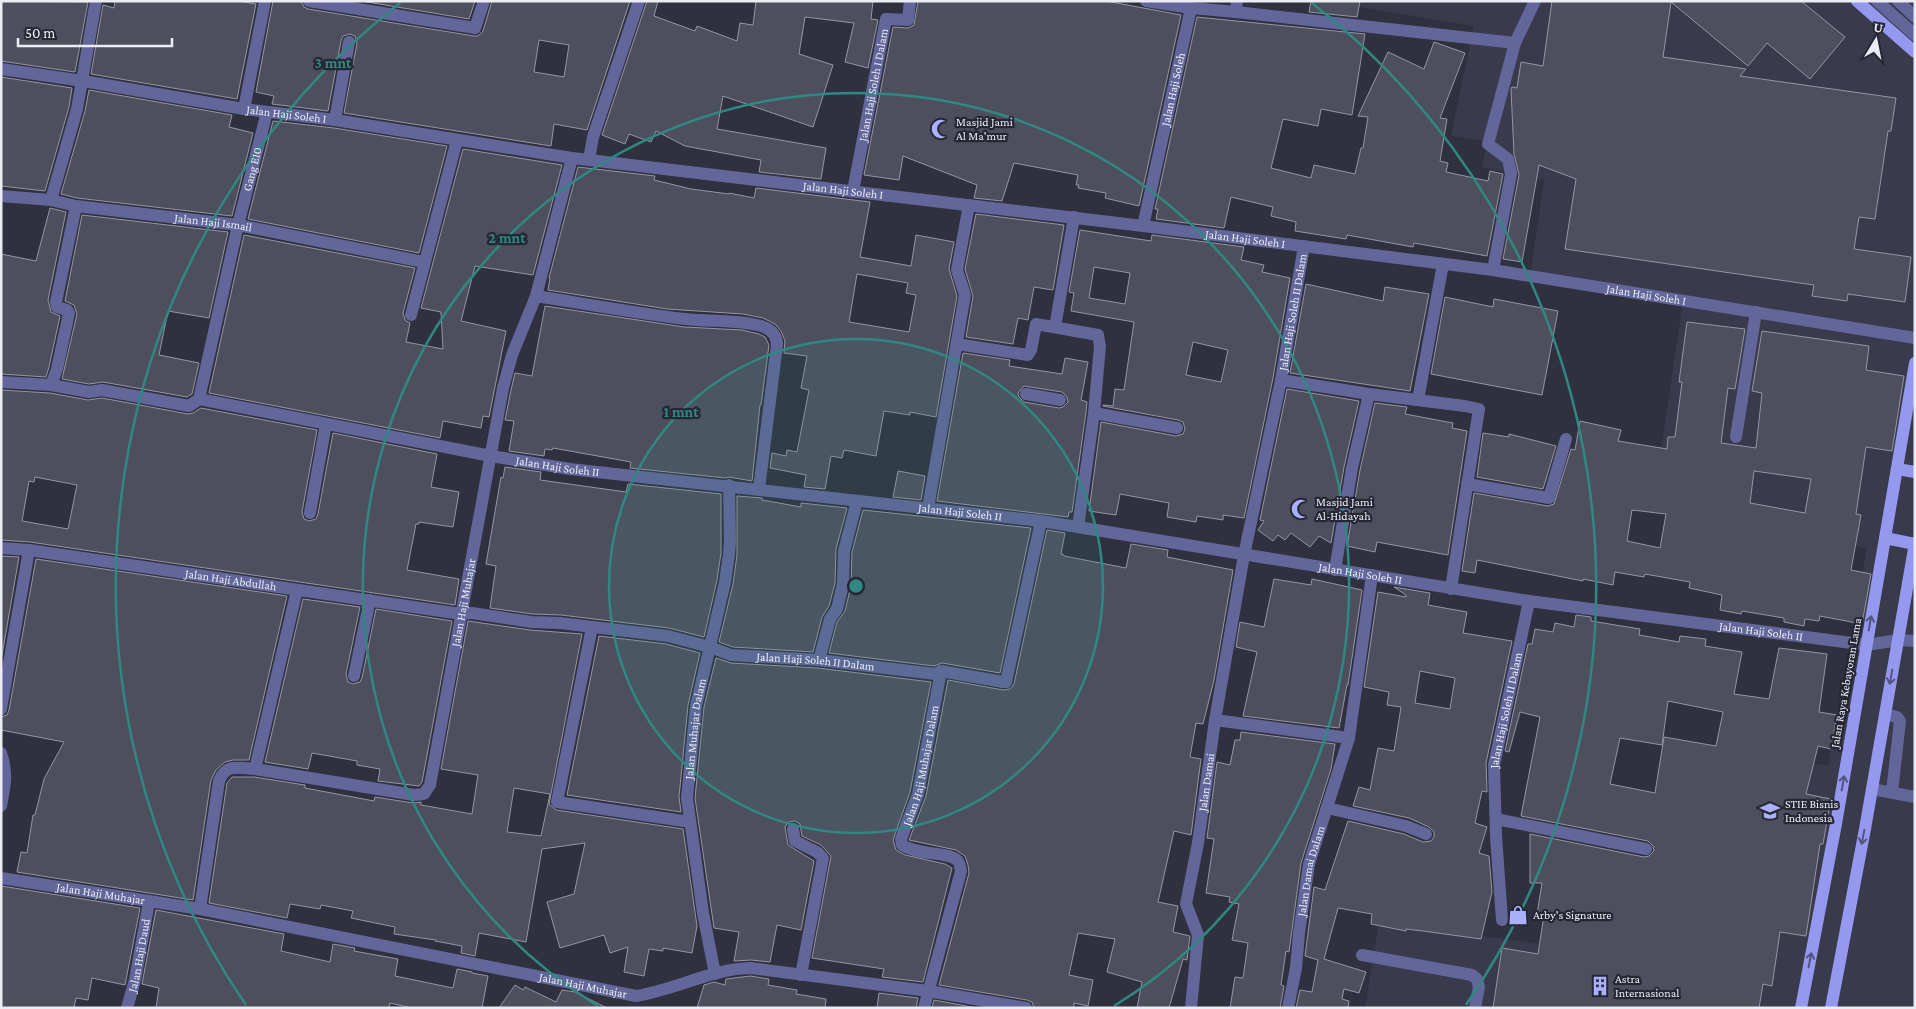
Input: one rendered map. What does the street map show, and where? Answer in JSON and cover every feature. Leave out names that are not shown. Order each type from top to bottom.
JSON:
[{"type":"main road","points":[[1857,1],[1915,52]]},
{"type":"main road","name":"Jalan Raya Kebayoran Lama","points":[[1801,1008],[1897,469],[1909,435],[1915,363]]},
{"type":"main road","points":[[1897,469],[1915,472]]},
{"type":"main road","points":[[1831,1008],[1915,543],[1885,538]]},
{"type":"street","points":[[51,200],[77,109],[96,1]]},
{"type":"street","points":[[244,109],[265,1]]},
{"type":"street","points":[[309,1],[475,28],[484,1]]},
{"type":"street","points":[[589,160],[594,137],[639,1]]},
{"type":"street","name":"Jalan Haji Soleh I Dalam","points":[[853,191],[886,18],[908,20],[910,1]]},
{"type":"street","points":[[1146,1],[1191,8],[1237,7],[1515,43]]},
{"type":"street","points":[[1493,270],[1511,174],[1508,159],[1488,144],[1515,43],[1534,1]]},
{"type":"street","points":[[1877,1],[1915,35]]},
{"type":"street","points":[[1898,1],[1915,17]]},
{"type":"street","name":"Jalan Haji Soleh","points":[[1143,226],[1191,8]]},
{"type":"street","points":[[335,120],[349,42]]},
{"type":"street","name":"Jalan Haji Soleh I","points":[[1,69],[244,109],[335,120],[572,158],[1493,270],[1915,338]]},
{"type":"street","name":"Gang E10","points":[[238,225],[267,112]]},
{"type":"street","points":[[411,315],[457,140]]},
{"type":"street","points":[[491,456],[512,355],[536,296],[572,158]]},
{"type":"street","name":"Jalan Haji Ismail","points":[[1,196],[51,200],[76,206],[238,225],[424,262]]},
{"type":"street","points":[[928,508],[942,417],[965,295],[957,270],[969,205]]},
{"type":"street","points":[[51,385],[57,369],[69,313],[67,310],[58,307],[56,302],[76,206]]},
{"type":"street","points":[[1055,327],[1074,218]]},
{"type":"street","points":[[1,382],[51,385],[89,392],[102,390],[189,406],[198,399],[238,225]]},
{"type":"street","name":"Jalan Haji Soleh II Dalam","points":[[1244,555],[1280,380],[1304,246]]},
{"type":"street","points":[[1418,400],[1443,264]]},
{"type":"street","points":[[536,296],[686,319],[745,323],[762,326],[770,330],[777,338],[777,344],[759,489]]},
{"type":"street","points":[[1736,437],[1756,312]]},
{"type":"street","points":[[957,344],[1028,355],[1031,350],[1036,324],[1098,335],[1100,339],[1094,414],[1078,527]]},
{"type":"street","name":"Jalan Haji Soleh II Dalam","points":[[1280,380],[1479,409],[1451,589]]},
{"type":"street","points":[[1026,394],[1060,400]]},
{"type":"street","points":[[1335,570],[1352,468],[1369,394]]},
{"type":"street","name":"Jalan Haji Soleh II","points":[[198,399],[491,456],[570,469],[729,485],[1041,521],[1529,601],[1867,645],[1898,640],[1915,641]]},
{"type":"street","points":[[1094,414],[1177,428]]},
{"type":"street","points":[[310,513],[326,424]]},
{"type":"street","points":[[1467,484],[1549,498],[1566,439]]},
{"type":"street","name":"Jalan Haji Muhajar","points":[[200,909],[219,781],[223,772],[229,768],[255,769],[414,795],[424,794],[430,785],[491,456]]},
{"type":"street","name":"Jalan Muhajar Dalam","points":[[715,974],[703,912],[687,798],[696,706],[724,582],[730,542],[729,485]]},
{"type":"street","points":[[819,660],[830,619],[837,609],[843,584],[844,551],[857,501]]},
{"type":"street","name":"Jalan Haji Soleh II Dalam","points":[[461,614],[472,613],[530,622],[560,623],[668,636],[710,647],[731,655],[819,660],[935,674],[941,671],[1006,682],[1041,521]]},
{"type":"street","name":"Jalan Haji Abdullah","points":[[1,548],[29,550],[461,614]]},
{"type":"street","points":[[1,709],[29,550]]},
{"type":"street","name":"Jalan Damai","points":[[1191,1008],[1198,935],[1186,904],[1198,843],[1215,720],[1244,555]]},
{"type":"street","name":"Jalan Damai Dalam","points":[[1288,1008],[1296,968],[1298,934],[1309,864],[1349,738],[1372,575]]},
{"type":"street","points":[[255,769],[297,590]]},
{"type":"street","points":[[354,676],[370,600]]},
{"type":"street","name":"Jalan Haji Soleh II Dalam","points":[[1502,920],[1494,765],[1529,601]]},
{"type":"street","points":[[592,627],[557,802],[690,822]]},
{"type":"street","name":"Jalan Haji Muhajar Dalam","points":[[928,991],[961,871],[960,865],[958,860],[952,857],[924,853],[908,848],[902,844],[901,838],[918,794],[941,671]]},
{"type":"street","points":[[1885,714],[1897,717],[1900,721],[1892,792]]},
{"type":"street","points":[[1215,720],[1349,738]]},
{"type":"street","points":[[1,753],[7,777],[1,806]]},
{"type":"street","points":[[1872,789],[1915,797]]},
{"type":"street","points":[[1327,808],[1406,826],[1426,834]]},
{"type":"street","points":[[1496,820],[1646,849]]},
{"type":"street","points":[[793,829],[795,841],[817,852],[823,858],[801,975]]},
{"type":"street","name":"Jalan Haji Muhajar","points":[[1,878],[200,909],[513,973],[636,996],[658,993],[734,968],[750,968],[928,991],[1026,1008]]},
{"type":"street","name":"Jalan Haji Daud","points":[[127,1008],[135,980],[149,902]]},
{"type":"street","points":[[1362,956],[1472,975],[1477,979],[1479,987],[1475,1008]]},
{"type":"street","points":[[924,1008],[928,991]]},
{"type":"shaded area","points":[[1324,1],[1915,1],[1915,1008],[1365,1008],[1379,922],[1674,962],[1713,746],[1828,766],[1867,548],[1652,511],[1684,296],[1531,270],[1544,180],[1482,167],[1488,141],[1451,136],[1474,26]]},
{"type":"building","points":[[1,1],[88,2],[75,72],[1,61]]},
{"type":"building","points":[[115,1],[239,1],[256,4],[237,99],[91,74],[103,5],[114,8]]},
{"type":"building","points":[[273,1],[301,1],[304,7],[308,9],[478,36],[483,31],[492,1],[630,1],[587,130],[554,124],[551,146],[344,113],[357,43],[355,36],[350,34],[343,36],[341,41],[328,111],[272,104],[274,96],[256,92]],"holes":[[[539,40],[569,45],[564,77],[534,72]]]},
{"type":"building","points":[[361,1],[475,1],[469,19]]},
{"type":"building","points":[[647,1],[658,1],[654,16],[695,31],[697,26],[737,41],[740,23],[753,25],[756,1],[873,1],[871,19],[878,20],[868,68],[845,62],[854,23],[805,17],[799,54],[833,65],[813,127],[723,96],[717,129],[826,148],[821,179],[759,172],[761,160],[685,146],[656,131],[651,142],[629,134],[625,144],[602,135]]},
{"type":"building","points":[[918,1],[1106,1],[1181,15],[1139,206],[1105,198],[1106,193],[1078,188],[1079,185],[1076,185],[1078,175],[1014,163],[1002,201],[974,198],[977,185],[903,156],[899,180],[864,175],[893,27],[908,28],[914,25]]},
{"type":"building","points":[[1311,1],[1360,1],[1357,17],[1309,12]]},
{"type":"building","points":[[1552,1],[1801,1],[1845,37],[1810,79],[1767,43],[1748,66],[1671,2],[1663,57],[1746,69],[1740,76],[1896,98],[1891,131],[1888,131],[1875,219],[1859,217],[1854,249],[1911,257],[1905,302],[1848,294],[1847,301],[1812,296],[1814,285],[1565,249],[1576,179],[1539,165],[1522,262],[1503,259],[1519,175],[1514,154],[1511,89],[1512,87],[1517,88],[1521,62],[1543,66]]},
{"type":"building","points":[[1197,17],[1365,34],[1352,115],[1321,109],[1318,126],[1283,119],[1271,168],[1311,178],[1314,165],[1355,174],[1361,148],[1363,148],[1368,117],[1358,116],[1388,52],[1424,69],[1434,42],[1465,53],[1440,118],[1447,119],[1440,161],[1448,163],[1446,172],[1488,181],[1490,171],[1503,174],[1487,256],[1414,243],[1413,247],[1347,235],[1346,239],[1295,231],[1296,222],[1271,216],[1273,207],[1231,197],[1224,228],[1156,219],[1158,209],[1155,209]]},
{"type":"building","points":[[1,77],[72,88],[69,107],[45,191],[1,186]]},
{"type":"building","points":[[89,90],[232,115],[229,127],[253,133],[232,216],[77,198],[61,194],[85,111]]},
{"type":"building","points":[[273,121],[334,128],[447,146],[419,253],[248,219]]},
{"type":"building","points":[[463,149],[562,165],[533,275],[475,266],[461,321],[506,331],[489,417],[483,416],[481,428],[443,421],[440,438],[209,393],[244,235],[415,268],[403,313],[405,320],[410,323],[406,342],[443,349],[441,312],[421,308]]},
{"type":"building","points":[[578,167],[655,176],[654,180],[691,189],[754,198],[756,188],[870,202],[860,257],[911,266],[916,235],[954,242],[949,269],[957,296],[936,417],[910,412],[910,415],[884,411],[876,456],[844,450],[842,458],[831,456],[825,489],[804,487],[806,475],[770,468],[772,453],[786,456],[787,450],[797,452],[809,390],[801,388],[807,356],[784,353],[785,341],[781,331],[775,324],[763,318],[743,314],[667,309],[548,290],[549,278]],"holes":[[[857,274],[908,283],[906,293],[916,295],[909,332],[849,322]]]},
{"type":"building","points":[[50,208],[66,212],[48,300],[51,312],[60,316],[49,367],[46,377],[1,374],[1,254],[36,261]]},
{"type":"building","points":[[976,214],[1064,225],[1053,290],[1034,287],[1028,320],[1018,318],[1013,344],[966,337],[973,296],[965,269]]},
{"type":"building","points":[[82,215],[228,232],[209,318],[168,311],[159,355],[199,363],[192,394],[187,397],[103,382],[89,384],[62,379],[77,314],[74,305],[65,301]]},
{"type":"building","points":[[1080,230],[1151,241],[1152,235],[1244,247],[1241,260],[1264,265],[1262,272],[1290,278],[1273,378],[1244,518],[1223,515],[1223,520],[1197,516],[1196,522],[1167,517],[1169,503],[1120,494],[1116,515],[1089,511],[1101,422],[1176,436],[1183,434],[1185,429],[1183,422],[1178,420],[1103,406],[1113,406],[1115,389],[1124,390],[1134,322],[1071,311],[1074,293],[1069,292]],"holes":[[[1094,267],[1130,273],[1125,304],[1089,298]],[[1193,342],[1228,350],[1221,382],[1186,375]]]},
{"type":"building","points":[[1306,284],[1383,301],[1385,287],[1429,294],[1410,391],[1290,373]]},
{"type":"building","points":[[1445,297],[1493,307],[1494,299],[1558,311],[1542,395],[1431,374]]},
{"type":"building","points":[[545,306],[684,327],[742,330],[765,337],[769,345],[752,481],[729,477],[630,468],[631,462],[553,448],[552,450],[545,449],[544,456],[509,451],[514,421],[505,420],[515,373],[532,376]]},
{"type":"building","points":[[1687,322],[1745,329],[1735,389],[1728,388],[1721,443],[1756,448],[1762,393],[1752,391],[1762,331],[1869,346],[1866,370],[1904,376],[1892,451],[1866,447],[1856,514],[1861,515],[1851,570],[1871,574],[1862,624],[1820,616],[1819,621],[1805,619],[1804,626],[1784,622],[1784,618],[1742,611],[1741,614],[1720,610],[1722,595],[1689,588],[1690,582],[1645,574],[1644,577],[1615,572],[1613,585],[1477,560],[1475,573],[1462,571],[1474,493],[1548,506],[1554,504],[1571,449],[1575,450],[1580,421],[1621,430],[1618,441],[1667,449],[1668,437],[1675,437],[1682,382],[1679,382]],"holes":[[[1754,471],[1811,479],[1805,513],[1750,503]],[[1632,510],[1666,514],[1660,548],[1627,541]]]},
{"type":"building","points":[[963,353],[1010,360],[1009,366],[1062,374],[1065,358],[1088,362],[1081,400],[1087,402],[1086,412],[1072,512],[1069,512],[1068,517],[937,501]],"holes":[[[1024,386],[1062,392],[1067,397],[1068,402],[1059,408],[1024,402],[1018,393]]]},
{"type":"building","points":[[1287,389],[1359,401],[1344,467],[1331,543],[1319,536],[1310,547],[1291,533],[1285,540],[1278,535],[1273,541],[1258,530],[1264,521],[1260,520]]},
{"type":"building","points":[[1,390],[50,393],[88,400],[102,398],[188,414],[201,408],[317,430],[302,512],[304,519],[309,521],[316,519],[318,514],[333,433],[437,454],[431,487],[459,492],[453,527],[419,522],[419,524],[416,524],[407,570],[459,579],[455,605],[30,542],[1,540]],"holes":[[[35,477],[77,485],[68,529],[22,521],[29,481],[34,482]]]},
{"type":"building","points":[[1375,403],[1407,407],[1405,414],[1453,423],[1452,428],[1467,431],[1448,555],[1377,542],[1375,552],[1347,546],[1360,470]]},
{"type":"building","points":[[1483,433],[1509,437],[1509,434],[1556,446],[1543,489],[1477,477]]},
{"type":"building","points":[[505,467],[541,472],[540,480],[626,492],[628,484],[721,494],[721,553],[704,637],[669,628],[490,608],[496,566],[486,564],[501,477],[503,478]]},
{"type":"building","points":[[898,471],[925,476],[921,500],[893,497]]},
{"type":"building","points":[[737,496],[762,498],[762,500],[801,507],[801,503],[847,508],[836,549],[835,583],[829,606],[822,617],[813,652],[733,647],[719,642],[733,584],[737,555]]},
{"type":"building","points":[[863,510],[1031,528],[1000,673],[942,663],[934,666],[829,653],[837,622],[845,611],[851,586],[852,552]]},
{"type":"building","points":[[1047,530],[1065,533],[1061,554],[1064,556],[1126,568],[1131,544],[1168,550],[1167,557],[1233,570],[1214,680],[1203,724],[1196,723],[1190,757],[1201,759],[1191,835],[1174,831],[1158,902],[1178,906],[1173,932],[1190,936],[1187,960],[1183,959],[1169,1008],[1137,1008],[1142,982],[1107,972],[1115,939],[1078,933],[1069,975],[1093,980],[1088,1006],[1074,1003],[1074,1008],[1034,1008],[1032,1002],[1027,1000],[939,985],[969,873],[968,865],[965,856],[956,850],[909,840],[926,796],[948,680],[1003,690],[1010,689],[1014,684]]},
{"type":"building","points":[[1,556],[19,557],[1,661]]},
{"type":"building","points":[[36,559],[287,596],[249,760],[225,762],[216,770],[211,780],[193,900],[17,872],[21,852],[27,853],[33,815],[35,815],[44,779],[64,742],[1,730],[1,717],[7,715],[9,710]]},
{"type":"building","points":[[1274,579],[1311,585],[1312,579],[1362,590],[1348,685],[1339,728],[1243,716],[1257,652],[1236,647],[1240,622],[1264,627]]},
{"type":"building","points":[[1394,587],[1430,593],[1428,605],[1467,612],[1463,633],[1512,641],[1486,763],[1487,792],[1482,791],[1475,823],[1487,827],[1479,853],[1489,856],[1492,892],[1481,939],[1406,929],[1406,931],[1371,924],[1372,914],[1338,908],[1324,959],[1366,972],[1359,993],[1344,989],[1342,999],[1349,1001],[1348,1008],[1296,1008],[1300,990],[1312,992],[1318,960],[1305,956],[1314,887],[1325,890],[1348,821],[1404,834],[1423,842],[1431,841],[1434,837],[1434,832],[1429,827],[1409,818],[1353,806],[1359,787],[1370,790],[1378,748],[1394,751],[1401,707],[1387,705],[1389,692],[1364,687],[1378,592],[1406,597],[1406,595]],"holes":[[[1420,671],[1455,678],[1450,709],[1415,703]]]},
{"type":"building","points":[[303,599],[360,607],[346,674],[348,682],[353,684],[360,682],[362,678],[376,609],[452,621],[422,782],[419,786],[378,781],[380,769],[357,765],[357,761],[312,753],[308,769],[265,762]]},
{"type":"building","points":[[1576,615],[1591,617],[1591,621],[1640,629],[1639,635],[1679,642],[1680,636],[1706,639],[1705,646],[1742,652],[1734,694],[1769,699],[1779,648],[1827,654],[1819,712],[1837,715],[1831,749],[1818,746],[1806,794],[1831,799],[1823,844],[1820,844],[1806,936],[1780,932],[1772,986],[1763,984],[1759,1008],[1493,1008],[1502,948],[1538,954],[1544,915],[1537,914],[1542,883],[1530,883],[1530,834],[1644,857],[1649,856],[1654,851],[1653,846],[1648,841],[1521,816],[1540,717],[1520,712],[1509,752],[1505,751],[1528,644],[1532,644],[1535,629],[1553,632],[1555,623],[1574,627]],"holes":[[[1668,701],[1723,712],[1716,746],[1664,737],[1655,793],[1610,784],[1620,738],[1662,745]]]},
{"type":"building","points":[[468,621],[530,630],[582,634],[549,804],[556,810],[683,829],[697,926],[692,953],[663,948],[663,951],[649,949],[644,976],[624,972],[628,947],[610,953],[604,935],[560,948],[547,902],[574,894],[585,843],[542,849],[526,942],[479,933],[475,956],[461,953],[462,946],[394,934],[395,927],[351,918],[353,911],[321,905],[320,909],[290,904],[287,918],[209,903],[227,783],[232,777],[254,777],[305,785],[305,788],[374,801],[375,797],[413,803],[421,802],[421,805],[472,814],[478,775],[441,769]],"holes":[[[514,788],[550,794],[541,836],[507,832]]]},
{"type":"building","points":[[599,636],[666,644],[700,653],[688,705],[679,797],[681,812],[567,795]]},
{"type":"building","points":[[716,658],[731,663],[818,668],[931,682],[910,792],[893,840],[896,850],[905,855],[945,864],[952,868],[923,982],[882,977],[884,969],[812,958],[831,856],[821,845],[802,836],[800,824],[795,821],[788,822],[785,827],[788,845],[814,861],[801,930],[777,925],[770,962],[734,961],[739,932],[714,928],[695,798],[704,707]]},
{"type":"building","points":[[1241,732],[1335,744],[1331,769],[1301,863],[1289,952],[1286,951],[1281,985],[1284,986],[1280,1008],[1230,1008],[1235,977],[1243,978],[1248,943],[1232,940],[1239,904],[1229,902],[1230,897],[1206,893],[1214,839],[1207,838],[1217,762],[1230,765],[1235,740],[1240,740]]},
{"type":"building","points":[[1,886],[140,908],[125,985],[92,978],[88,1000],[76,998],[74,1008],[1,1008]]},
{"type":"building","points":[[156,910],[284,934],[281,951],[330,962],[333,944],[355,948],[354,951],[398,959],[395,976],[453,988],[457,969],[488,976],[482,1008],[412,1008],[390,1003],[389,1008],[156,1008],[159,988],[142,984]]},
{"type":"building","points":[[750,976],[769,979],[768,985],[797,990],[796,994],[826,999],[825,1008],[697,1008],[704,985],[714,982],[725,985],[726,979]]},
{"type":"building","points":[[515,985],[523,990],[525,987],[556,1002],[562,990],[575,992],[607,1008],[499,1008]]},
{"type":"building","points":[[879,993],[918,998],[916,1008],[877,1008]]},
{"type":"building","points":[[934,1000],[977,1008],[932,1008]]},
{"type":"place","name":"Masjid Jami Al Ma'mur","points":[[941,129]]},
{"type":"place","name":"Masjid Jami Al-Hidayah","points":[[1301,509]]},
{"type":"place","name":"STIE Bisnis Indonesia","points":[[1770,811]]},
{"type":"place","name":"Arby's Signature","points":[[1518,915]]},
{"type":"place","name":"Astra Internasional","points":[[1600,986]]}]
